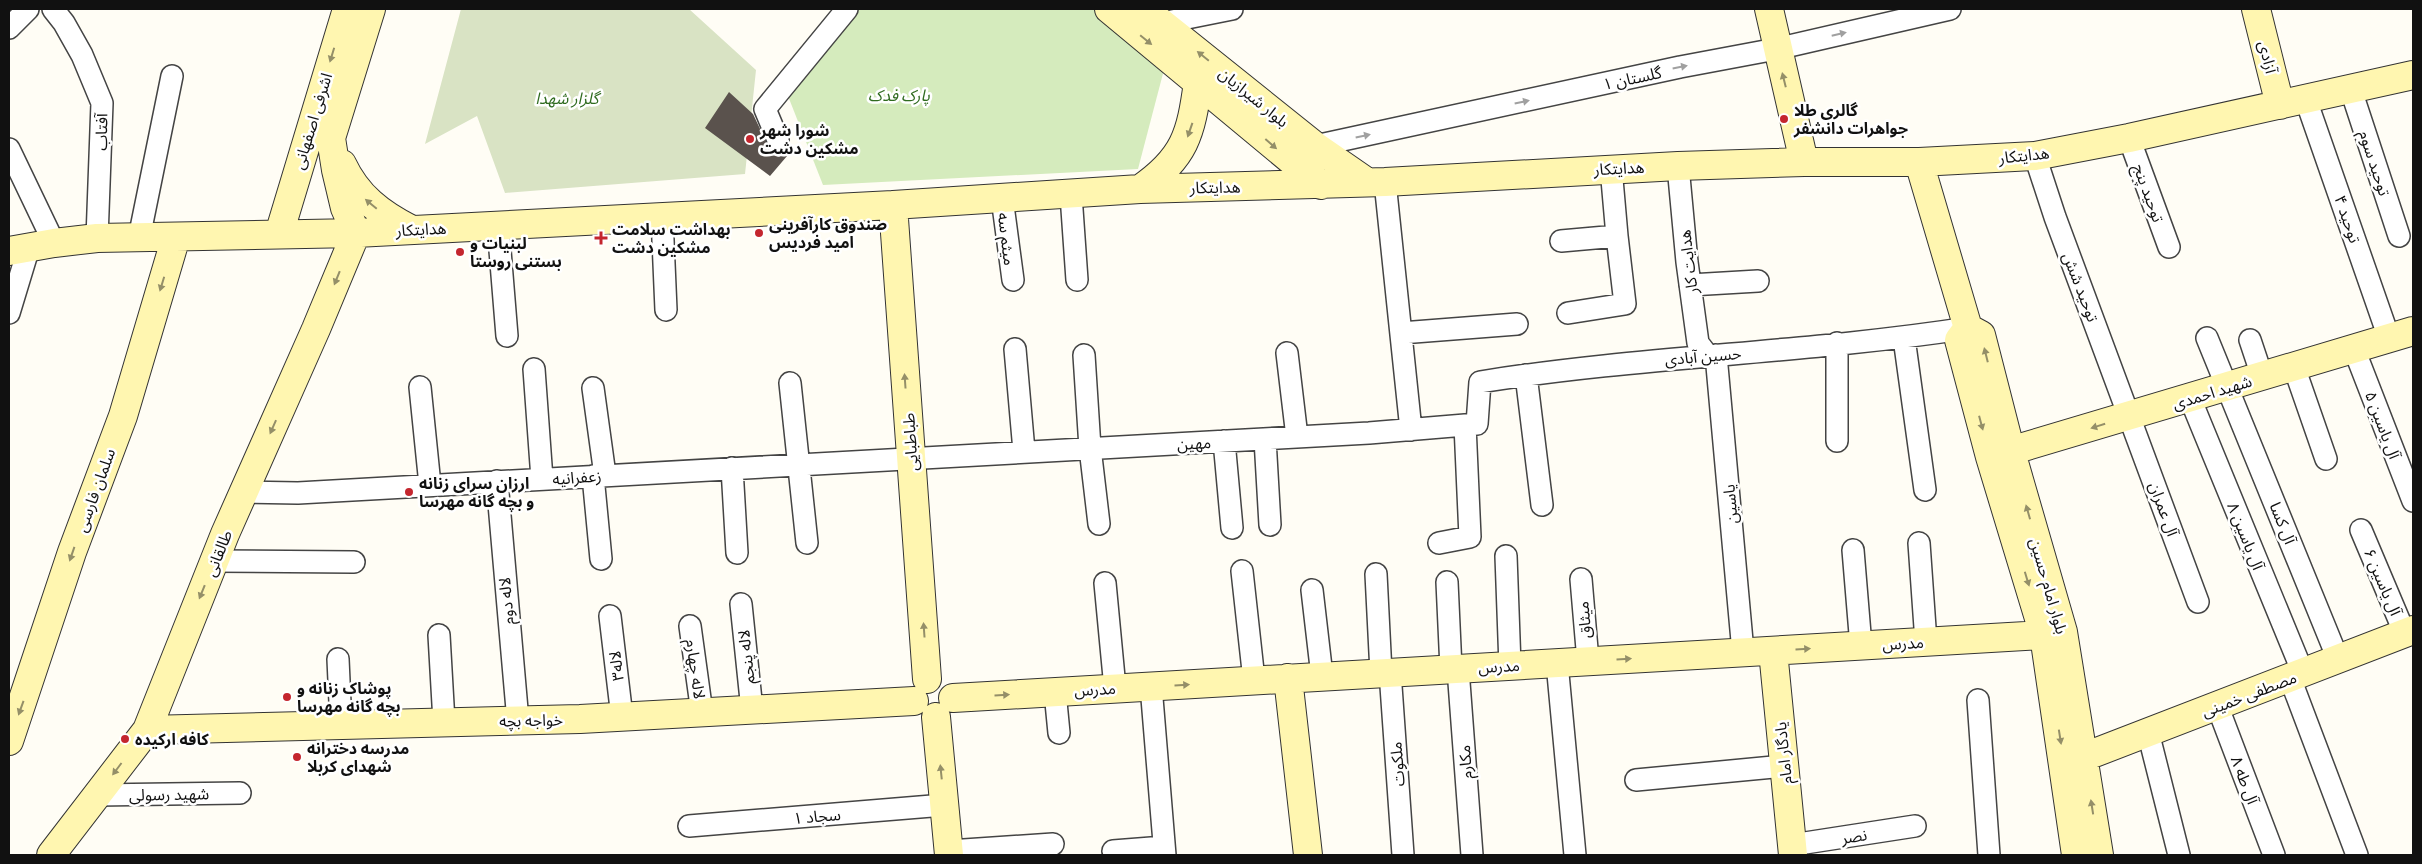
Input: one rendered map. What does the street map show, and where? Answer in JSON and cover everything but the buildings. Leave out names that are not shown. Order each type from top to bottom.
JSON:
[{"type":"street","points":[[9,28],[28,9]]},
{"type":"street","name":"آفتاب","points":[[53,9],[64,23],[82,55],[102,103],[97,238]]},
{"type":"street","name":"اشرفی اصفهانی","points":[[279,234],[347,9]]},
{"type":"street","name":"اشرفی اصفهانی","points":[[356,233],[345,208],[331,138],[371,9]]},
{"type":"street","points":[[778,140],[765,109],[847,9]]},
{"type":"street","name":"بلوار شیرازیان","points":[[1109,9],[1298,167],[1321,184]]},
{"type":"street","points":[[1153,16],[1232,9]]},
{"type":"street","points":[[1769,9],[1776,49],[1804,162]]},
{"type":"street","name":"گلستان ۱","points":[[1315,146],[1680,67],[1776,49],[1950,9]]},
{"type":"street","name":"آزادی","points":[[2256,9],[2293,103]]},
{"type":"street","name":"بلوار شیرازیان","points":[[1153,16],[1315,146],[1376,182]]},
{"type":"street","name":"هدایتکار","points":[[31,247],[97,238],[356,233],[1071,195],[1140,189],[1376,182],[1611,168],[1804,162],[1919,162],[2035,156],[2293,103],[2413,75]]},
{"type":"street","points":[[139,238],[172,76]]},
{"type":"street","points":[[1140,189],[1161,174],[1174,160],[1186,141],[1194,118],[1198,82]]},
{"type":"street","name":"توحید سوم","points":[[2351,90],[2398,236]]},
{"type":"street","name":"توحید ۴","points":[[2293,103],[2401,335]]},
{"type":"street","points":[[331,138],[351,181],[365,199],[392,220],[412,230]]},
{"type":"street","name":"توحید پنج","points":[[2129,138],[2169,247]]},
{"type":"street","points":[[1298,167],[1315,146]]},
{"type":"street","points":[[9,149],[31,247],[9,313]]},
{"type":"street","name":"توحید شش","points":[[2035,156],[2055,217],[2129,416]]},
{"type":"street","name":"بلوار امام حسین","points":[[1919,162],[1968,328],[1981,336],[2000,454],[2054,634],[2074,762],[2099,855]]},
{"type":"street","name":"هدایت کار","points":[[1678,166],[1698,343],[1712,355]]},
{"type":"street","points":[[1568,313],[1625,304],[1611,168]]},
{"type":"street","points":[[1376,182],[1401,333],[1411,430]]},
{"type":"street","points":[[1071,195],[1078,280]]},
{"type":"street","name":"میثم سه","points":[[1002,198],[1013,280]]},
{"type":"street","name":"طباطبایی","points":[[893,204],[911,457],[949,853]]},
{"type":"street","points":[[662,217],[666,310]]},
{"type":"street","points":[[498,226],[507,336]]},
{"type":"street","name":"طالقانی","points":[[51,855],[147,730],[214,561],[356,233]]},
{"type":"street","points":[[1561,241],[1617,236]]},
{"type":"street","name":"سلمان فارسی","points":[[9,741],[72,552],[123,416],[176,237]]},
{"type":"street","points":[[1690,285],[1758,281]]},
{"type":"street","points":[[1401,333],[1517,324]]},
{"type":"street","name":"حسین آبادی","points":[[1471,425],[1480,382],[1526,375],[1712,355],[1904,338],[1968,328]]},
{"type":"street","name":"شهید احمدی","points":[[2000,454],[2401,335]]},
{"type":"street","points":[[1904,338],[1925,490]]},
{"type":"street","name":"آل کسا","points":[[2208,338],[2338,659]]},
{"type":"street","points":[[2250,340],[2262,376]]},
{"type":"street","points":[[1837,343],[1837,441]]},
{"type":"street","points":[[1014,349],[1024,451]]},
{"type":"street","name":"آل یاسین ۵","points":[[2354,349],[2413,501]]},
{"type":"street","points":[[1287,353],[1297,437]]},
{"type":"street","points":[[1084,355],[1090,448],[1099,524]]},
{"type":"street","name":"یاسین","points":[[1712,355],[1743,652]]},
{"type":"street","points":[[2294,367],[2326,459]]},
{"type":"street","points":[[534,369],[542,479]]},
{"type":"street","points":[[1526,375],[1542,505]]},
{"type":"street","points":[[790,383],[797,464],[807,543]]},
{"type":"street","points":[[420,387],[430,485]]},
{"type":"street","points":[[593,388],[599,475],[601,559]]},
{"type":"street","name":"آل یاسین ۸","points":[[2190,398],[2296,675],[2357,855]]},
{"type":"street","name":"آل عمران","points":[[2129,416],[2198,602]]},
{"type":"street","points":[[1439,542],[1470,537],[1471,425]]},
{"type":"street","name":"مهین","points":[[911,457],[1264,439],[1471,425]]},
{"type":"street","points":[[1264,439],[1270,525]]},
{"type":"street","points":[[1224,441],[1232,528]]},
{"type":"street","name":"زعفرانیه","points":[[244,492],[298,493],[911,457]]},
{"type":"street","points":[[732,468],[737,552]]},
{"type":"street","name":"لاله دوم","points":[[497,481],[518,721]]},
{"type":"street","name":"آل یاسین ۶","points":[[2361,530],[2409,632]]},
{"type":"street","points":[[1919,543],[1926,642]]},
{"type":"street","points":[[1853,550],[1861,646]]},
{"type":"street","points":[[1506,556],[1510,666]]},
{"type":"street","points":[[214,561],[279,563],[354,562]]},
{"type":"street","points":[[1242,571],[1254,680]]},
{"type":"street","name":"ملکوت","points":[[1376,574],[1403,855]]},
{"type":"street","name":"میثاق","points":[[1581,578],[1588,661]]},
{"type":"street","name":"مکارم","points":[[1447,582],[1472,855]]},
{"type":"street","points":[[1104,584],[1115,688]]},
{"type":"street","points":[[1312,590],[1322,676]]},
{"type":"street","name":"لاله پنجم","points":[[741,604],[752,710]]},
{"type":"street","name":"لاله۳","points":[[610,616],[622,717]]},
{"type":"street","name":"لاله چهارم","points":[[690,626],[702,713]]},
{"type":"street","name":"مصطفی خمینی","points":[[2074,762],[2409,632]]},
{"type":"street","name":"مدرس","points":[[933,699],[2054,634]]},
{"type":"street","points":[[439,635],[444,722]]},
{"type":"street","name":"یادگار امام","points":[[1773,651],[1793,850]]},
{"type":"street","points":[[338,659],[341,725]]},
{"type":"street","points":[[1557,663],[1575,855]]},
{"type":"street","points":[[1288,678],[1308,855]]},
{"type":"street","points":[[1113,851],[1165,851],[1151,686]]},
{"type":"street","points":[[1055,692],[1060,733]]},
{"type":"street","name":"خواجه بچه","points":[[147,730],[622,717],[933,699]]},
{"type":"street","points":[[1978,700],[1988,855]]},
{"type":"street","name":"آل طه ۸","points":[[2218,706],[2274,855]]},
{"type":"street","points":[[2148,732],[2179,855]]},
{"type":"street","name":"بلوار امام حسین","points":[[2074,762],[2076,855]]},
{"type":"street","points":[[1636,780],[1784,766]]},
{"type":"street","name":"شهید رسولی","points":[[97,795],[240,793]]},
{"type":"street","name":"سجاد ۱","points":[[690,826],[944,805]]},
{"type":"street","name":"نصر","points":[[1793,850],[1915,826]]},
{"type":"street","points":[[949,853],[1054,844]]},
{"type":"green space","name":"گلزار شهدا","points":[[461,9],[689,9],[756,70],[745,174],[505,193],[477,116],[425,144]]},
{"type":"green space","name":"پارک فدک","points":[[858,9],[1097,9],[1166,62],[1138,169],[823,185],[788,96]]},
{"type":"place","name":"گالری طلا جواهرات دانشفر","points":[[1784,119]]},
{"type":"place","name":"شورا شهر مشکین دشت","points":[[750,139]]},
{"type":"place","name":"صندوق کارآفرینی امید فردیس","points":[[759,233]]},
{"type":"place","name":"بهداشت سلامت مشکین دشت","points":[[601,238]]},
{"type":"place","name":"لبنیات و بستنی روستا","points":[[460,252]]},
{"type":"place","name":"ارزان سرای زنانه و بچه گانه مهرسا","points":[[409,492]]},
{"type":"place","name":"پوشاک زنانه و بچه گانه مهرسا","points":[[287,697]]},
{"type":"place","name":"کافه ارکیده","points":[[125,739]]},
{"type":"place","name":"مدرسه دخترانه شهدای کربلا","points":[[297,757]]}]
